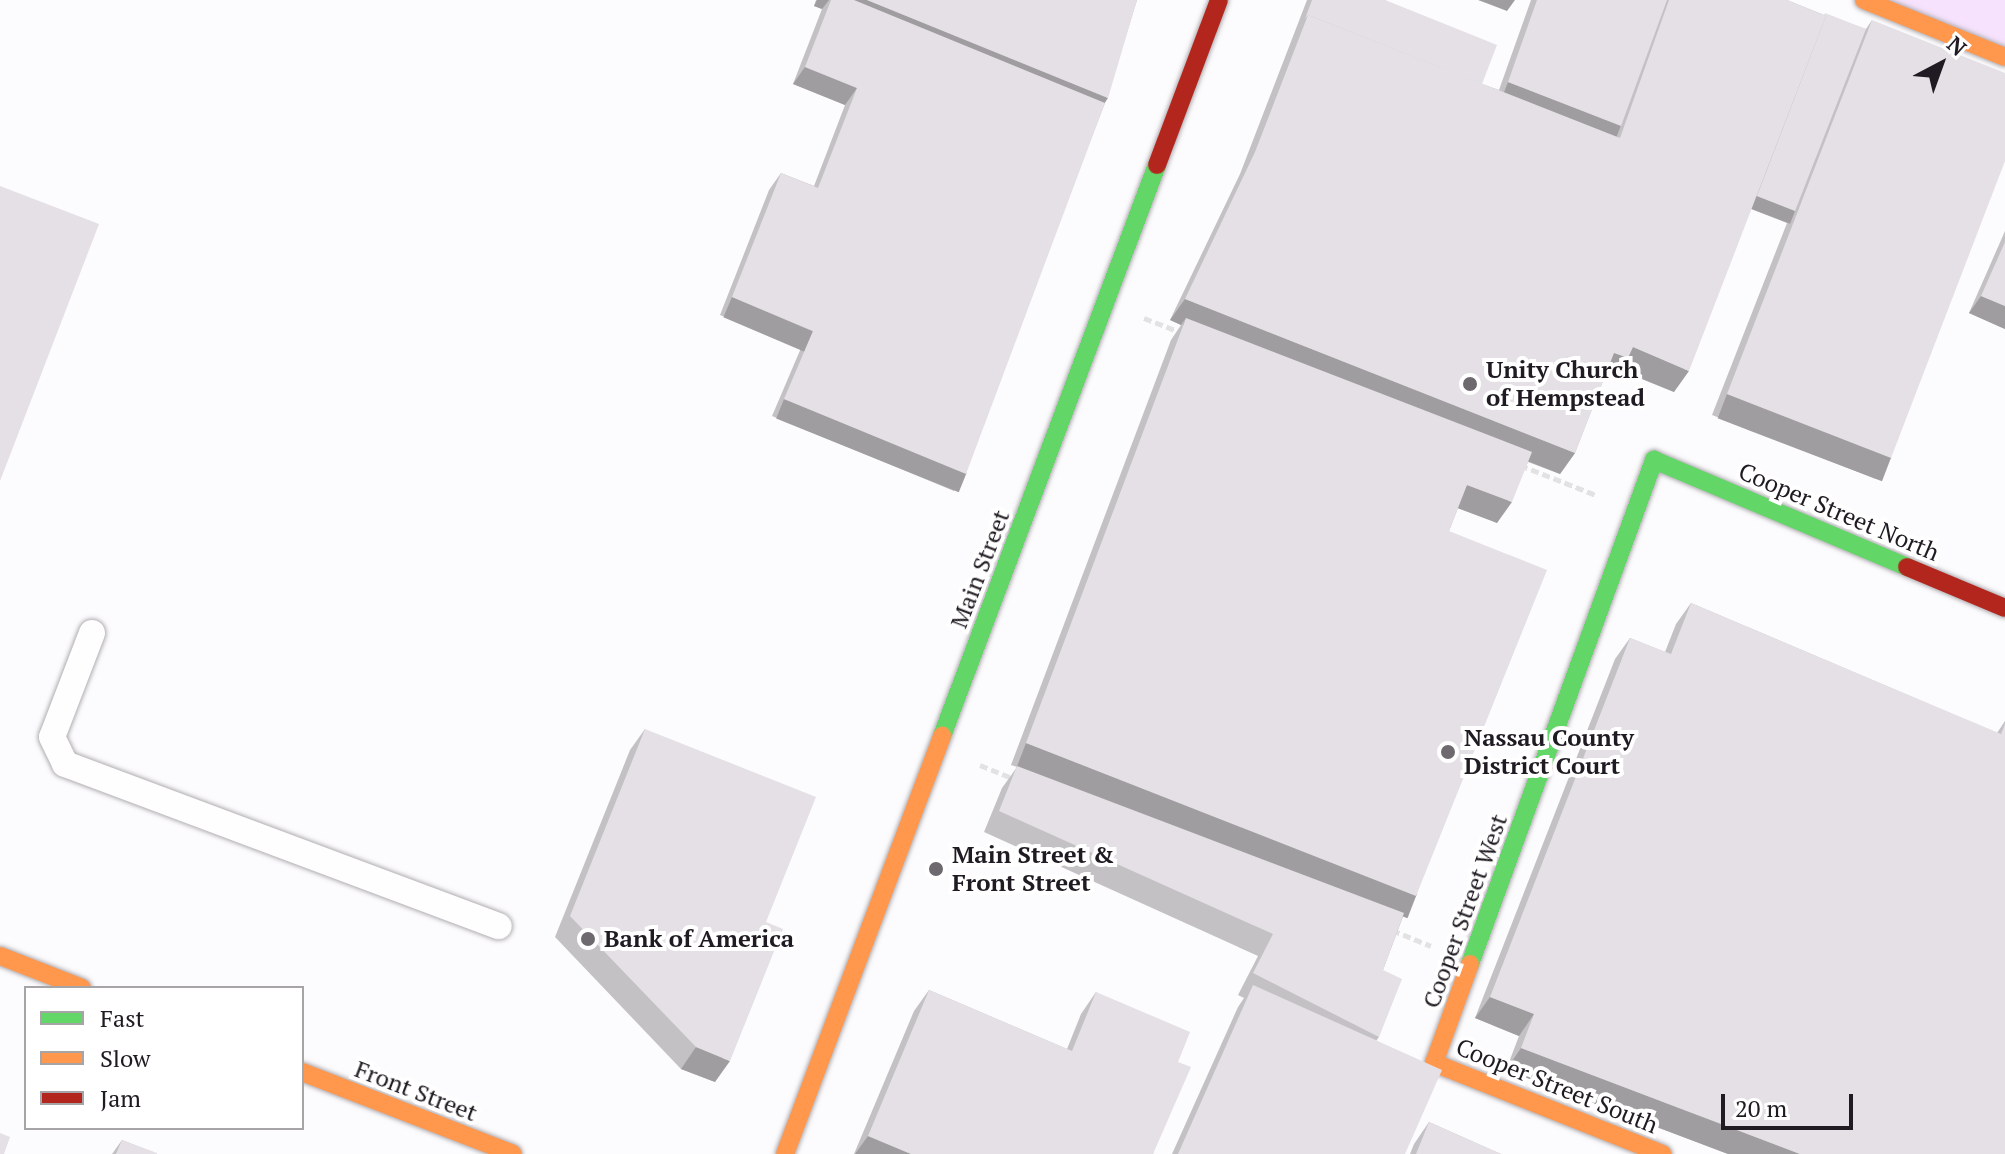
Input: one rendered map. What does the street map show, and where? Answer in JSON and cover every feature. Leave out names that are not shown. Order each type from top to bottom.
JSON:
[{"type":"street","name":"Main Street","points":[[785,1154],[1219,0]]},
{"type":"street","points":[[1864,0],[2005,57]]},
{"type":"street","name":"Cooper Street West","points":[[1434,1063],[1654,460]]},
{"type":"street","name":"Cooper Street North","points":[[1654,460],[2003,601]]},
{"type":"street","points":[[0,956],[77,986]]},
{"type":"street","name":"Cooper Street South","points":[[1434,1063],[1663,1154]]},
{"type":"street","name":"Front Street","points":[[304,1073],[513,1154]]},
{"type":"lane","points":[[92,633],[52,737],[65,764],[499,926]]},
{"type":"path","points":[[1105,304],[1185,335]]},
{"type":"path","points":[[1505,459],[1636,511]]},
{"type":"path","points":[[938,748],[1030,785]]},
{"type":"path","points":[[1385,927],[1473,962]]},
{"type":"shaded area","points":[[1862,0],[2005,0],[2005,59]]},
{"type":"building","points":[[831,0],[854,0],[1105,103],[966,474],[784,399],[813,331],[732,297],[781,173],[818,188],[857,88],[805,67]]},
{"type":"building","points":[[867,0],[1137,0],[1108,98]]},
{"type":"building","points":[[1312,0],[1385,0],[1497,45],[1482,84],[1308,15],[1305,19]]},
{"type":"building","points":[[1537,0],[1667,0],[1621,126],[1508,82]]},
{"type":"building","points":[[1669,0],[1787,0],[1826,16],[1689,371],[1633,347],[1628,358],[1614,353],[1575,453],[1185,299],[1255,152],[1308,15],[1620,138]]},
{"type":"building","points":[[1825,13],[1866,29],[1795,211],[1757,196]]},
{"type":"building","points":[[1872,20],[2005,73],[2005,161],[1891,458],[1727,394]]},
{"type":"building","points":[[0,186],[99,224],[0,481]]},
{"type":"building","points":[[2005,242],[2005,306],[1981,296]]},
{"type":"building","points":[[1186,318],[1532,452],[1512,502],[1467,485],[1449,531],[1547,570],[1416,896],[1026,743]]},
{"type":"building","points":[[1691,603],[2001,734],[2005,724],[2005,1154],[1800,1154],[1521,1048],[1534,1014],[1490,997],[1630,638],[1671,654]]},
{"type":"building","points":[[645,729],[816,797],[766,922],[783,929],[730,1061],[696,1047],[570,916]]},
{"type":"building","points":[[1017,766],[1404,913],[1383,970],[1402,979],[1379,1037],[1253,973],[1273,934],[999,811]]},
{"type":"building","points":[[1253,985],[1442,1070],[1405,1154],[1178,1154]]},
{"type":"building","points":[[929,990],[1072,1051],[1096,992],[1190,1032],[1178,1062],[1191,1067],[1153,1154],[911,1154],[868,1136]]},
{"type":"building","points":[[1429,1122],[1501,1154],[1416,1154]]},
{"type":"building","points":[[0,1133],[10,1137],[4,1154],[0,1154]]},
{"type":"building","points":[[122,1140],[157,1153],[157,1154],[116,1154]]},
{"type":"traffic: fast","points":[[942,736],[1157,165]]},
{"type":"traffic: fast","points":[[1470,964],[1654,460],[1907,567]]},
{"type":"traffic: slow","points":[[1864,0],[2005,57]]},
{"type":"traffic: slow","points":[[785,1154],[942,736]]},
{"type":"traffic: slow","points":[[0,956],[77,986]]},
{"type":"traffic: slow","points":[[1470,964],[1434,1063],[1663,1154]]},
{"type":"traffic: slow","points":[[304,1073],[513,1154]]},
{"type":"traffic: jam","points":[[1157,165],[1219,0]]},
{"type":"traffic: jam","points":[[1907,567],[2005,608]]},
{"type":"place","name":"Unity Church of Hempstead","points":[[1470,384]]},
{"type":"place","name":"Nassau County District Court","points":[[1448,752]]},
{"type":"place","name":"Main Street & Front Street","points":[[936,869]]},
{"type":"place","name":"Bank of America","points":[[588,939]]}]
